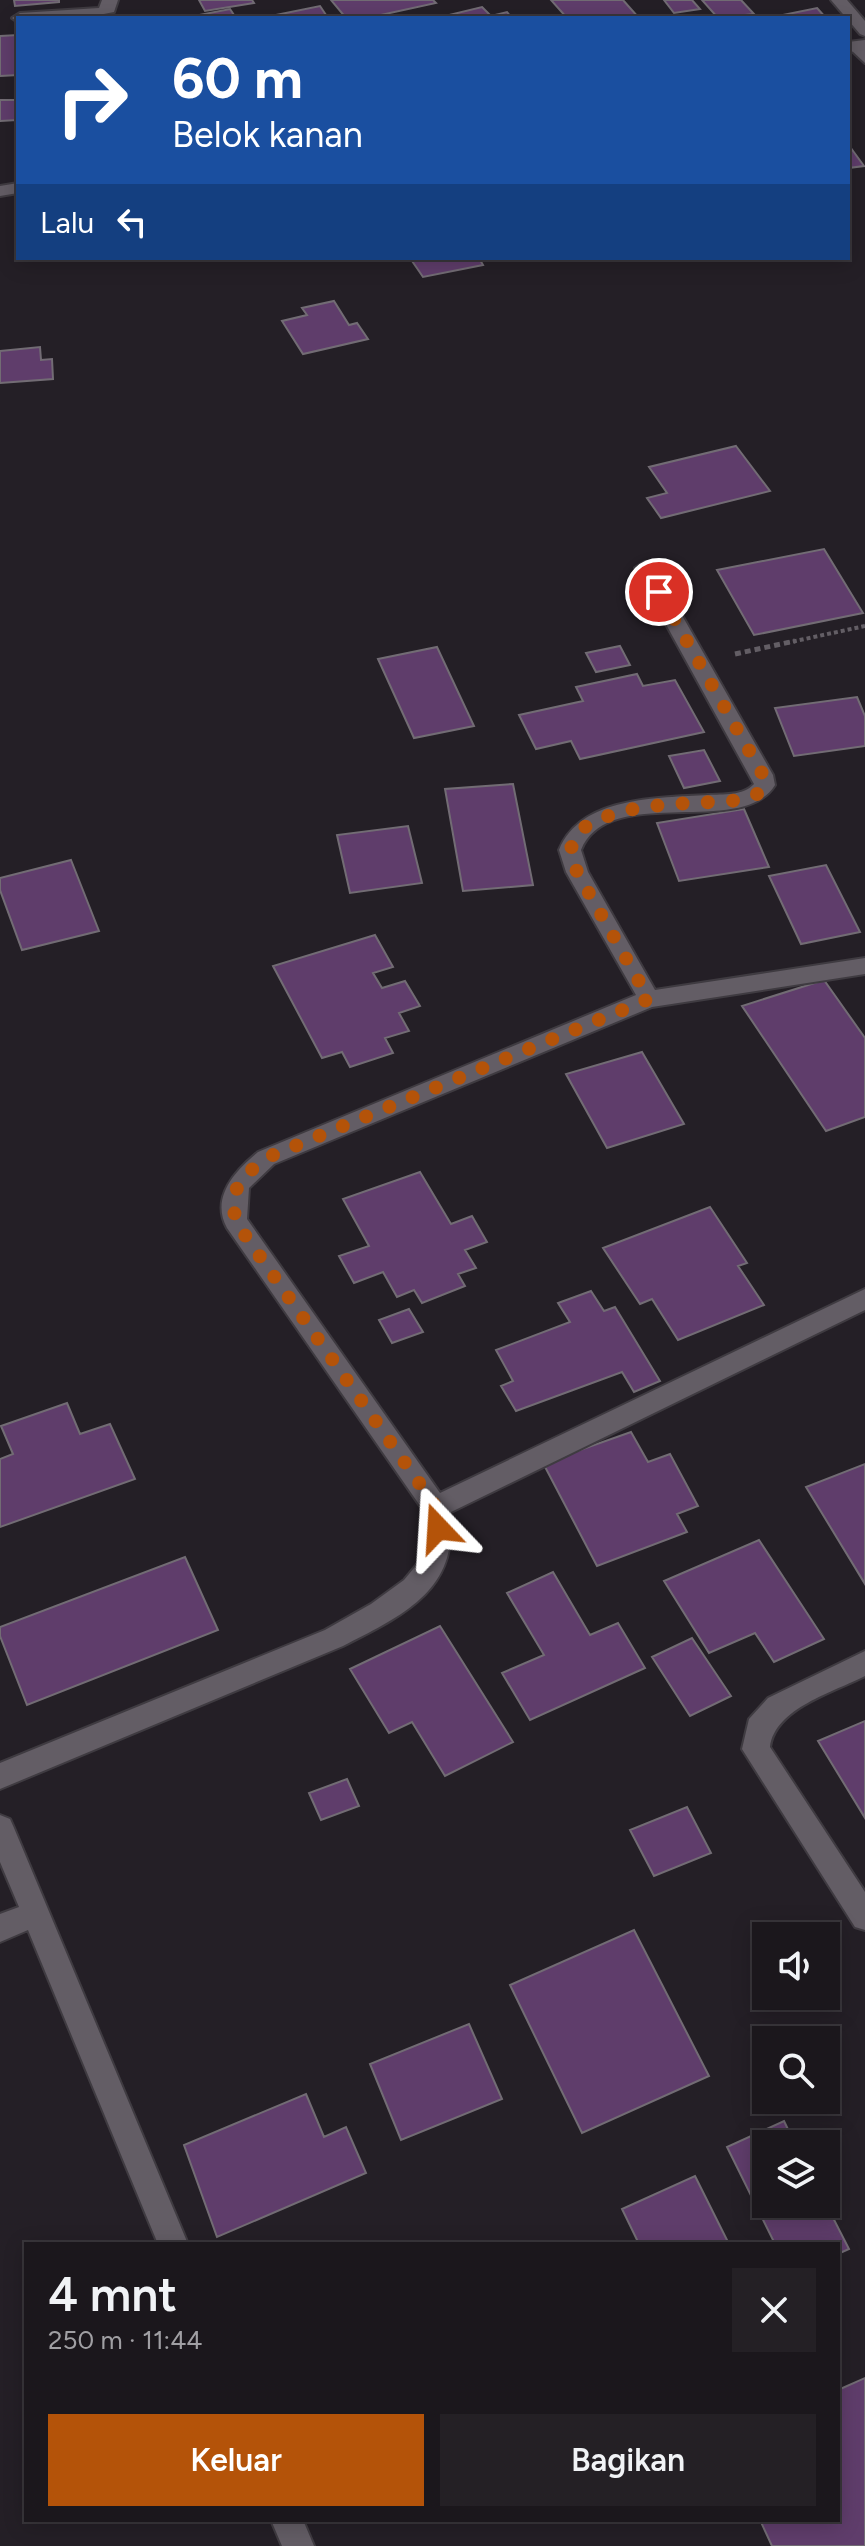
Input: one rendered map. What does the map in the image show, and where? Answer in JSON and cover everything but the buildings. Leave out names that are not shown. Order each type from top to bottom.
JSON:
[{"type":"street","points":[[47,16],[102,12],[109,9],[110,0]]},
{"type":"street","points":[[839,0],[865,31]]},
{"type":"street","points":[[645,568],[763,775],[765,785],[757,794],[740,800],[606,817],[579,830],[570,850],[577,872],[649,999]]},
{"type":"street","points":[[0,1776],[334,1638],[386,1611],[423,1579],[441,1548],[436,1507],[235,1221],[233,1195],[239,1180],[266,1158],[649,999],[865,966]]},
{"type":"street","points":[[436,1507],[865,1299]]},
{"type":"street","points":[[865,1663],[778,1707],[759,1728],[756,1749],[865,1917]]},
{"type":"street","points":[[0,1828],[172,2242]]},
{"type":"street","points":[[0,1928],[36,1914]]},
{"type":"street","points":[[288,2522],[298,2546]]},
{"type":"path","points":[[698,661],[865,626]]},
{"type":"route","points":[[438,1528],[436,1507],[235,1221],[233,1195],[239,1180],[266,1158],[649,999],[577,872],[570,850],[579,830],[606,817],[634,810],[740,800],[757,794],[765,785],[763,775],[659,592]]}]
